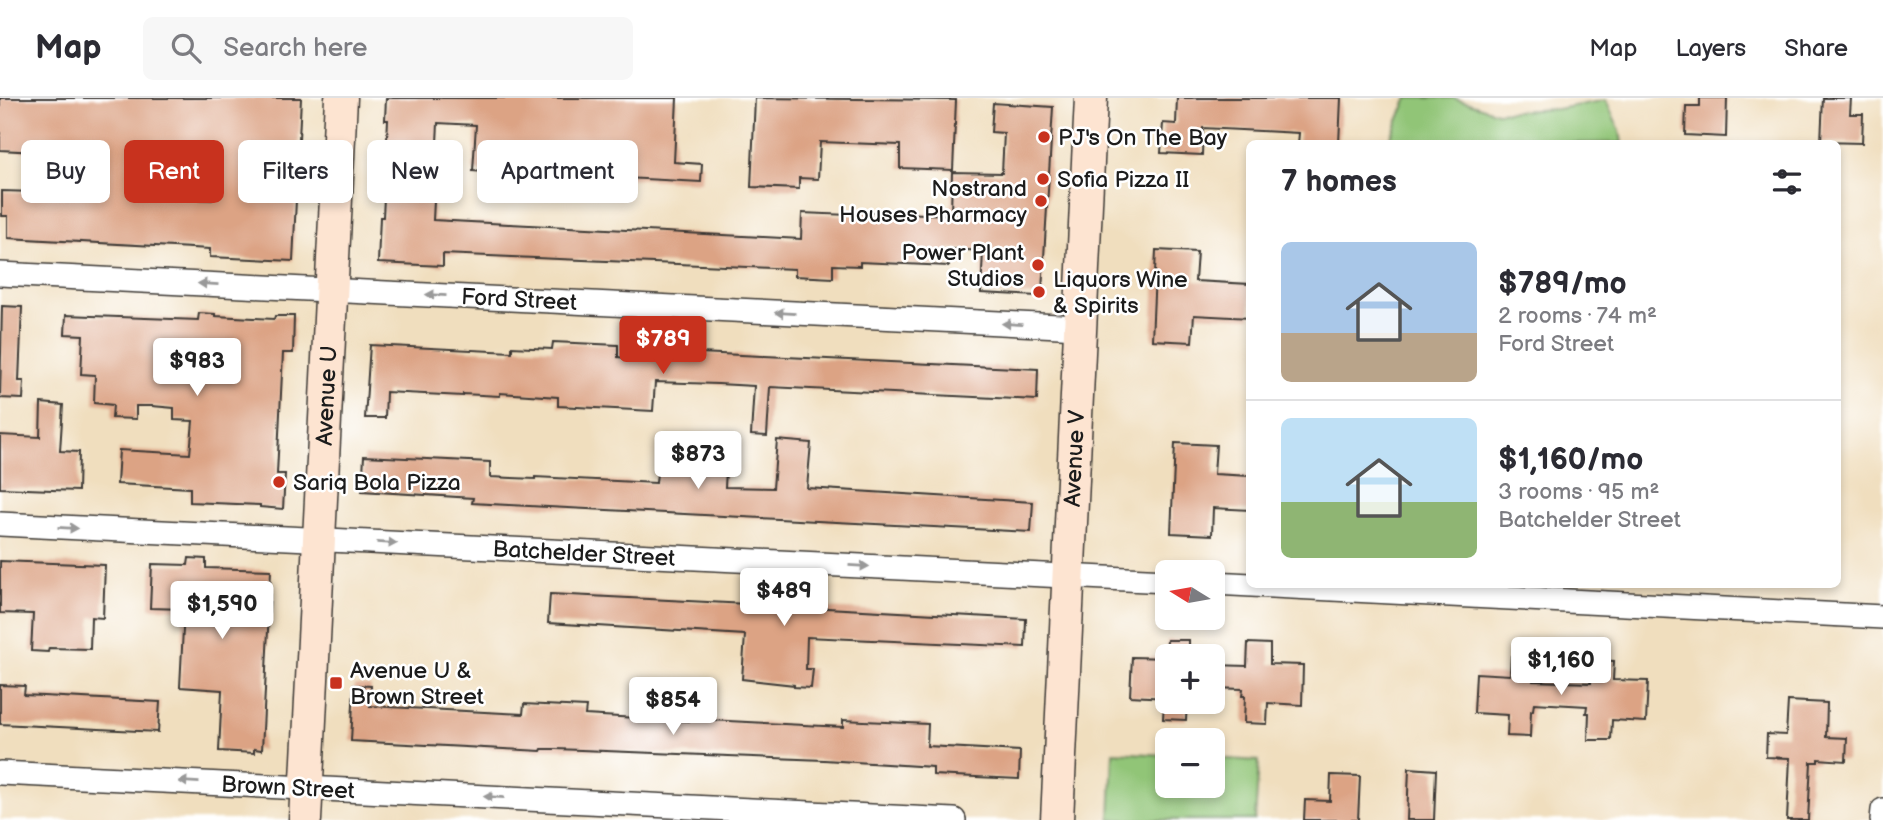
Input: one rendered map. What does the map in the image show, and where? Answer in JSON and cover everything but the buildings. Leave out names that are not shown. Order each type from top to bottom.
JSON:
[{"type":"main road","name":"Avenue U","points":[[305,820],[341,98]]},
{"type":"main road","name":"Avenue V","points":[[1057,820],[1091,98]]},
{"type":"street","name":"Ford Street","points":[[0,274],[1080,327]]},
{"type":"street","name":"Batchelder Street","points":[[0,524],[1155,580]]},
{"type":"street","points":[[1225,584],[1246,585]]},
{"type":"street","points":[[1312,588],[1883,617]]},
{"type":"street","name":"Brown Street","points":[[0,773],[954,820]]},
{"type":"street","points":[[1882,820],[1883,810]]},
{"type":"green space","points":[[1408,98],[1453,98],[1497,112],[1557,109],[1606,100],[1622,140],[1389,140]]},
{"type":"green space","points":[[1113,752],[1155,754],[1155,798],[1225,798],[1225,759],[1259,761],[1255,820],[1110,820]]},
{"type":"place","name":"PJ's On The Bay","points":[[1044,137]]},
{"type":"place","name":"Sofia Pizza II","points":[[1043,179]]},
{"type":"place","name":"Nostrand Houses Pharmacy","points":[[1041,201]]},
{"type":"place","name":"Power Plant Studios","points":[[1038,265]]},
{"type":"place","name":"Liquors Wine & Spirits","points":[[1039,292]]},
{"type":"place","name":"Sariq Bola Pizza","points":[[279,482]]},
{"type":"place","name":"Avenue U & Brown Street","points":[[336,683]]}]
